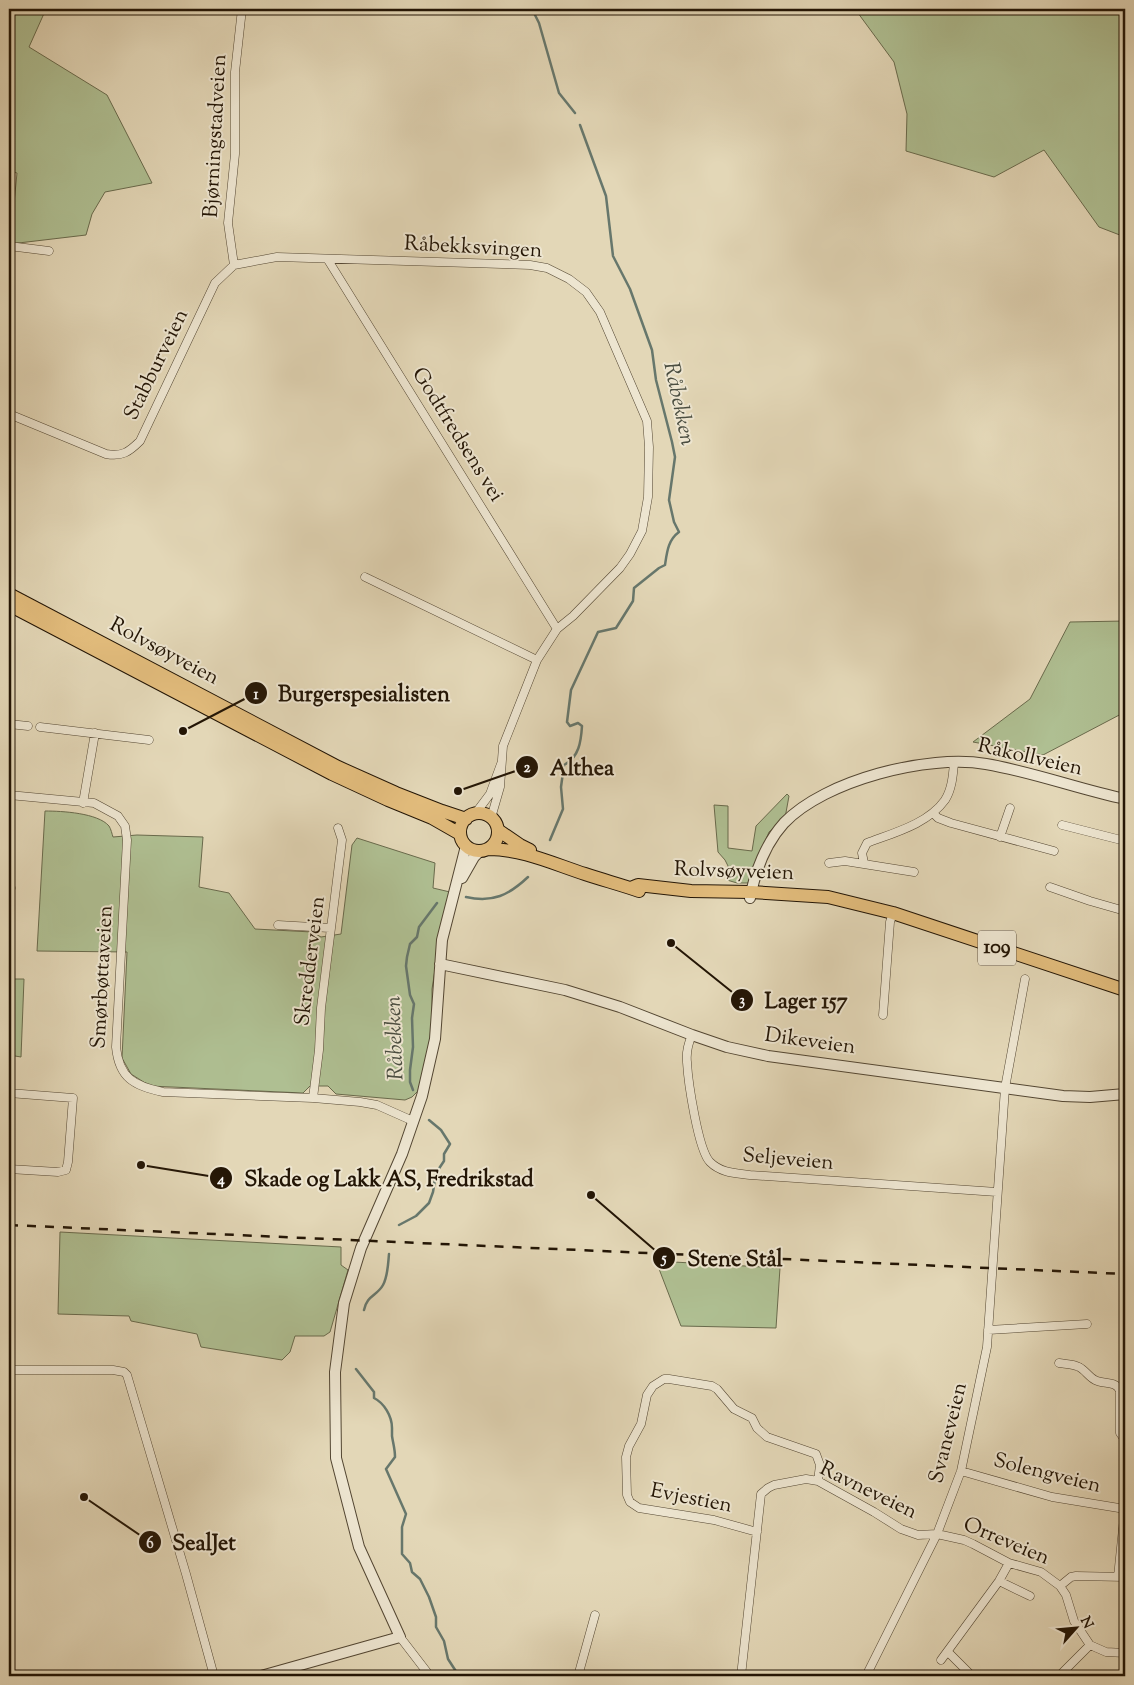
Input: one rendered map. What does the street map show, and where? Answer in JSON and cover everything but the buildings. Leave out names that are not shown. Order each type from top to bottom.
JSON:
[{"type":"main road","name":"Rolvsøyveien","points":[[9,594],[338,767],[396,793],[470,816]]},
{"type":"main road","name":"Rolvsøyveien","points":[[9,605],[332,774],[432,818],[460,834]]},
{"type":"main road","points":[[466,846],[460,834],[461,826],[470,816],[484,814],[491,818]]},
{"type":"main road","name":"109","points":[[491,818],[496,823],[498,830]]},
{"type":"main road","name":"Rolvsøyveien","points":[[498,830],[547,860]]},
{"type":"main road","points":[[484,850],[494,844],[498,830]]},
{"type":"main road","name":"109","points":[[466,846],[472,850],[484,850]]},
{"type":"main road","name":"Rolvsøyveien","points":[[484,850],[502,849],[547,860],[593,877],[633,887],[637,890],[665,894],[755,895],[833,900],[892,913],[1125,990]]},
{"type":"street","name":"Bjørningstadveien","points":[[234,265],[228,223],[236,154],[235,72],[242,9]]},
{"type":"street","points":[[9,246],[49,251]]},
{"type":"street","points":[[234,265],[277,257],[328,260]]},
{"type":"street","name":"Råbekksvingen","points":[[328,260],[530,265],[547,268],[569,279],[586,292],[600,312],[647,421],[650,447],[647,504],[642,531],[620,568],[573,616],[557,629],[537,660],[503,746],[500,787],[491,818]]},
{"type":"street","name":"Godtfredsens vei","points":[[328,260],[557,629]]},
{"type":"street","name":"Stabburveien","points":[[9,414],[106,454],[113,456],[126,454],[140,440],[215,283],[234,265]]},
{"type":"street","points":[[365,577],[537,660]]},
{"type":"street","points":[[9,724],[28,726]]},
{"type":"street","points":[[40,727],[149,740]]},
{"type":"street","points":[[83,803],[95,733]]},
{"type":"street","points":[[864,864],[862,853],[867,843],[912,825],[933,813],[945,799],[952,783],[954,762]]},
{"type":"street","name":"Råkollveien","points":[[755,895],[758,870],[766,850],[784,824],[798,810],[833,789],[878,773],[954,762],[986,764],[1125,799]]},
{"type":"street","name":"Råbekksvingen","points":[[470,816],[490,794],[501,764]]},
{"type":"street","name":"Smørbøttaveien","points":[[9,795],[94,803],[111,811],[123,822],[126,830],[127,848],[116,1046],[117,1060],[128,1079],[137,1085],[162,1092],[313,1098],[377,1105],[413,1121]]},
{"type":"street","points":[[1000,837],[1010,808]]},
{"type":"street","points":[[933,813],[938,818],[951,823],[1054,851]]},
{"type":"street","points":[[1062,825],[1125,842]]},
{"type":"street","name":"Skredderveien","points":[[313,1098],[319,1050],[321,1008],[342,840],[338,828]]},
{"type":"street","points":[[430,1676],[400,1637],[359,1547],[336,1458],[335,1372],[344,1303],[362,1248],[402,1154],[422,1096],[435,1039],[442,940],[466,846]]},
{"type":"street","points":[[457,885],[474,857],[484,850]]},
{"type":"street","points":[[829,863],[845,861],[914,872]]},
{"type":"street","points":[[1050,887],[1090,902],[1125,911]]},
{"type":"street","points":[[882,1015],[892,913]]},
{"type":"street","points":[[278,924],[330,928]]},
{"type":"street","name":"Dikeveien","points":[[440,964],[565,990],[620,1007],[692,1036],[727,1047],[768,1056],[1064,1096],[1090,1097],[1125,1094]]},
{"type":"street","name":"Svaneveien","points":[[866,1676],[937,1534],[961,1471],[981,1379],[988,1330],[1005,1088],[1025,979]]},
{"type":"street","name":"Seljeveien","points":[[692,1036],[688,1045],[687,1061],[694,1110],[703,1150],[708,1159],[720,1170],[750,1175],[997,1192]]},
{"type":"street","points":[[9,1093],[73,1098],[66,1170],[58,1172],[9,1169]]},
{"type":"street","points":[[988,1330],[1087,1324]]},
{"type":"street","points":[[1059,1364],[1080,1367],[1086,1374],[1097,1381],[1115,1384],[1118,1387],[1120,1391],[1120,1433],[1125,1440]]},
{"type":"street","points":[[9,1370],[114,1370],[124,1372],[127,1375],[214,1676]]},
{"type":"street","name":"Evjestien","points":[[757,1532],[714,1520],[639,1508],[630,1502],[627,1495],[626,1457],[629,1446],[641,1424],[647,1395],[658,1382],[669,1378],[700,1383],[717,1389],[734,1409],[752,1418],[757,1428],[767,1437],[816,1454],[820,1465],[818,1481]]},
{"type":"street","name":"Solengveien","points":[[961,1471],[1052,1497],[1125,1509],[1122,1577]]},
{"type":"street","name":"Ravneveien","points":[[742,1676],[760,1502],[764,1491],[774,1485],[806,1479],[818,1481],[901,1529],[918,1535],[937,1534]]},
{"type":"street","name":"Orreveien","points":[[937,1534],[973,1544],[1009,1563],[1041,1572],[1060,1586],[1066,1595],[1074,1621],[1090,1645]]},
{"type":"street","points":[[941,1660],[999,1581],[1009,1563]]},
{"type":"street","name":"Orreveien","points":[[1060,1586],[1071,1577],[1076,1576],[1122,1577]]},
{"type":"street","points":[[999,1581],[1030,1596]]},
{"type":"street","points":[[578,1676],[596,1615]]},
{"type":"street","points":[[261,1676],[400,1637]]},
{"type":"street","points":[[1059,1676],[1090,1645],[1106,1652],[1125,1653]]},
{"type":"street","points":[[948,1652],[972,1676]]},
{"type":"green space","points":[[9,9],[46,9],[29,47],[107,95],[152,183],[105,192],[92,214],[86,235],[10,244],[17,173],[9,171]]},
{"type":"green space","points":[[855,9],[1125,9],[1125,237],[1099,227],[1044,150],[994,177],[906,151],[907,114],[894,62]]},
{"type":"green space","points":[[1125,621],[1125,712],[1043,755],[973,742],[1030,699],[1070,622]]},
{"type":"green space","points":[[787,794],[789,796],[785,818],[769,832],[748,883],[737,883],[727,880],[728,866],[718,852],[714,805],[728,806],[728,848],[752,851],[756,826]]},
{"type":"green space","points":[[45,811],[79,814],[97,818],[109,826],[113,837],[137,835],[203,837],[199,887],[229,893],[255,929],[312,932],[321,937],[341,934],[352,845],[357,838],[435,863],[433,888],[450,892],[442,925],[432,989],[432,1042],[421,1088],[412,1097],[405,1100],[336,1094],[328,1086],[310,1086],[303,1093],[150,1086],[131,1074],[122,1058],[127,952],[37,951]]},
{"type":"green space","points":[[9,979],[24,979],[21,1057],[9,1055]]},
{"type":"green space","points":[[60,1232],[341,1247],[341,1265],[348,1270],[330,1332],[324,1336],[295,1336],[290,1352],[282,1360],[201,1347],[197,1334],[131,1321],[129,1316],[58,1314]]},
{"type":"green space","points":[[656,1261],[780,1268],[776,1328],[681,1326]]},
{"type":"waterway","name":"Råbekken","points":[[532,9],[539,23],[559,93],[575,113]]},
{"type":"waterway","name":"Råbekken","points":[[550,840],[563,809],[561,787],[564,765],[573,758],[581,738],[582,726],[578,723],[570,726],[567,722],[571,690],[598,632],[616,628],[633,601],[634,588],[665,565],[670,543],[679,532],[674,522],[669,500],[675,457],[656,380],[652,350],[630,289],[613,256],[606,196],[580,125]]},
{"type":"waterway","name":"Råbekken","points":[[466,897],[484,899],[500,896],[514,889],[528,877]]},
{"type":"waterway","name":"Råbekken","points":[[413,1090],[410,1082],[410,1070],[413,1047],[412,1018],[414,1004],[410,995],[406,966],[407,957],[410,944],[417,937],[419,927],[437,903]]},
{"type":"waterway","name":"Råbekken","points":[[399,1225],[416,1216],[429,1203],[436,1173],[444,1161],[444,1154],[450,1144],[441,1130],[429,1120]]},
{"type":"waterway","points":[[364,1310],[367,1301],[381,1289],[385,1281],[389,1254]]},
{"type":"waterway","points":[[356,1369],[374,1392],[374,1398],[384,1407],[391,1419],[395,1457],[386,1469],[406,1514],[402,1527],[402,1554],[410,1563],[412,1572],[420,1579],[429,1597],[436,1617],[436,1627],[444,1641],[448,1659],[459,1676]]},
{"type":"railway","points":[[9,1225],[1125,1274]]},
{"type":"place","name":"Burgerspesialisten","points":[[183,731]]},
{"type":"place","name":"Althea","points":[[458,791]]},
{"type":"place","name":"Lager 157","points":[[671,943]]},
{"type":"place","name":"Skade og Lakk AS, Fredrikstad","points":[[141,1165]]},
{"type":"place","name":"Stene Stål","points":[[591,1195]]},
{"type":"place","name":"SealJet","points":[[84,1497]]}]
